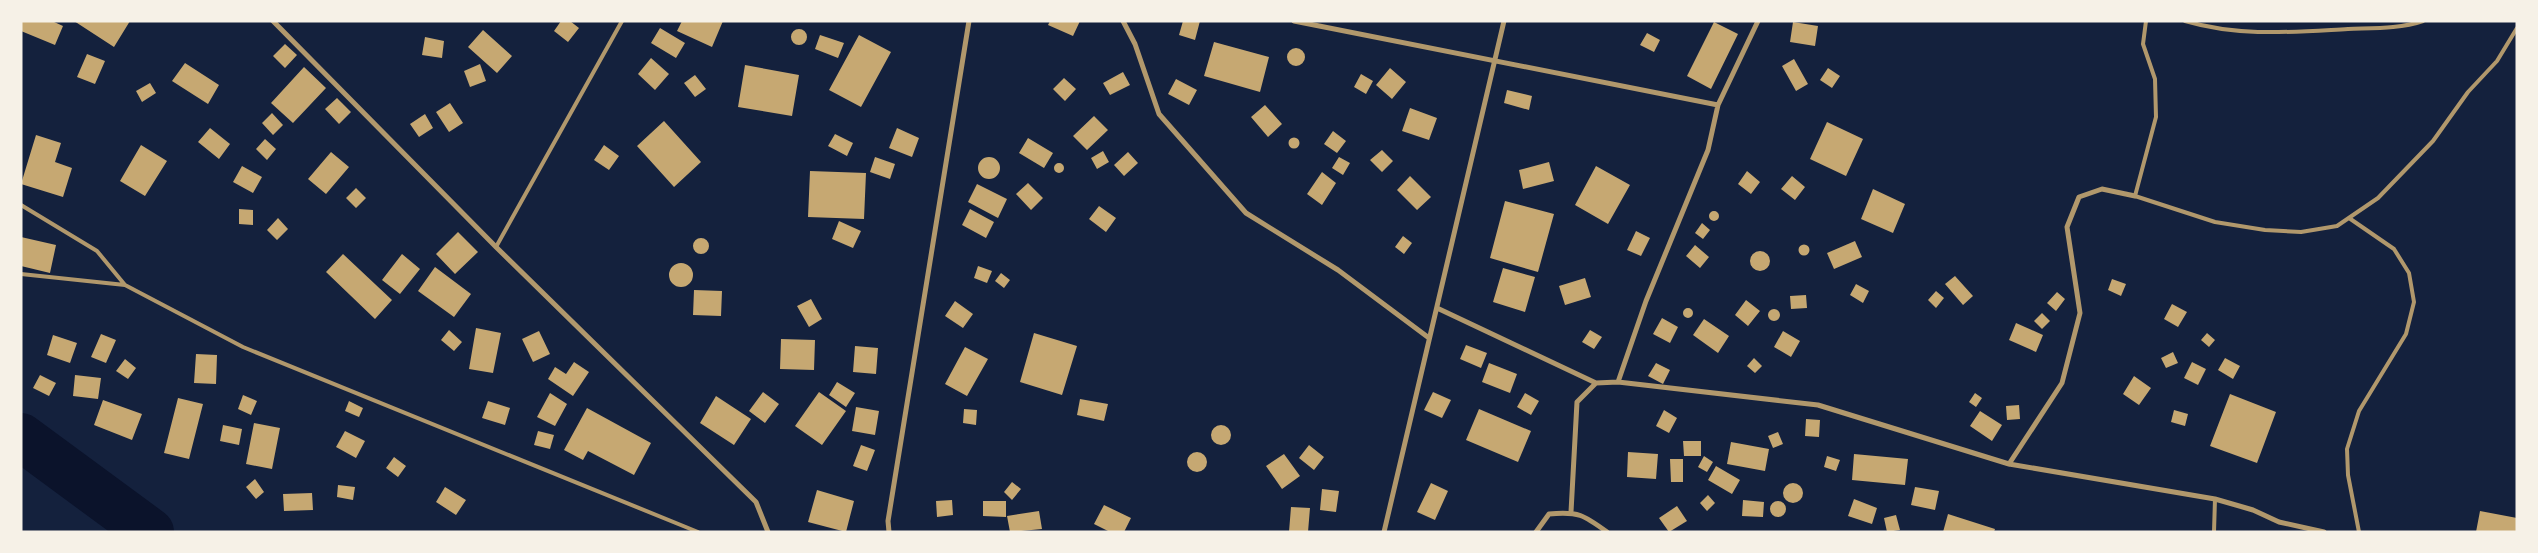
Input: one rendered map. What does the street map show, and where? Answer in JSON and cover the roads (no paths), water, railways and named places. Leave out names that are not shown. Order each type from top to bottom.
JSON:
[{"type":"street","points":[[273,21],[496,247],[756,502],[768,532]]},
{"type":"street","points":[[889,532],[888,521],[969,21]]},
{"type":"street","points":[[1123,21],[1136,44],[1159,114],[1246,212],[1338,270],[1429,338]]},
{"type":"street","points":[[1294,21],[1718,105]]},
{"type":"street","points":[[1384,532],[1504,21]]},
{"type":"street","points":[[1618,382],[1646,301],[1708,150],[1718,105],[1758,21]]},
{"type":"street","points":[[2009,464],[2062,383],[2080,313],[2067,227],[2080,197],[2102,189],[2135,196]]},
{"type":"street","points":[[1436,308],[1596,383],[1618,382],[1818,405],[2009,464],[2215,500],[2253,510],[2279,522],[2324,532]]},
{"type":"street","points":[[1570,512],[1577,402],[1596,383]]},
{"type":"street","points":[[1536,532],[1549,514],[1570,512],[1591,520],[1607,532]]},
{"type":"lane","points":[[496,247],[622,21]]},
{"type":"lane","points":[[2146,21],[2143,44],[2156,80],[2156,117],[2135,196],[2215,222],[2266,230],[2301,232],[2337,226],[2378,198],[2433,141],[2468,92],[2497,61],[2517,28]]},
{"type":"lane","points":[[2185,21],[2213,29],[2249,34],[2360,29],[2423,21]]},
{"type":"lane","points":[[21,205],[97,251],[125,285]]},
{"type":"lane","points":[[2349,218],[2394,249],[2409,273],[2414,302],[2406,334],[2359,411],[2347,449],[2348,475],[2359,532]]},
{"type":"lane","points":[[21,274],[125,285],[243,347],[698,532]]},
{"type":"lane","points":[[2214,532],[2215,500]]},
{"type":"waterway","points":[[21,437],[150,532]]}]
